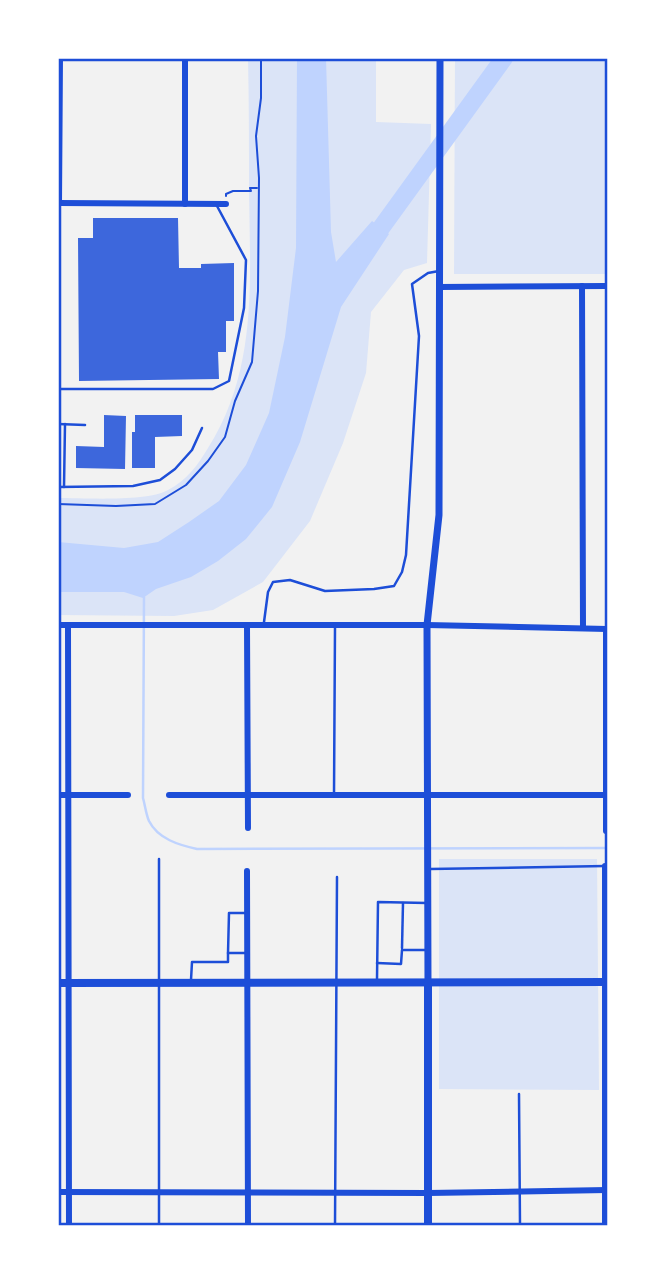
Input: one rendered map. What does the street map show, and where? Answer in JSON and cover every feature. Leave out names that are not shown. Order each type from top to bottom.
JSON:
[{"type":"main road","points":[[58,983],[606,982]]},
{"type":"main road","points":[[428,983],[428,1226]]},
{"type":"street","points":[[60,58],[58,203],[226,204]]},
{"type":"street","points":[[185,58],[185,204]]},
{"type":"street","points":[[428,983],[427,625],[439,515],[440,58]]},
{"type":"street","points":[[582,286],[583,628]]},
{"type":"street","points":[[439,287],[607,286]]},
{"type":"street","points":[[58,625],[427,625],[607,629],[606,831]]},
{"type":"street","points":[[68,625],[69,1226]]},
{"type":"street","points":[[247,625],[248,828]]},
{"type":"street","points":[[58,794],[128,795]]},
{"type":"street","points":[[169,795],[607,795]]},
{"type":"street","points":[[605,866],[605,1226]]},
{"type":"street","points":[[247,871],[248,1226]]},
{"type":"street","points":[[58,1192],[606,1191]]},
{"type":"lane","points":[[58,203],[58,297]]},
{"type":"lane","points":[[58,389],[213,389],[229,381],[244,308],[246,260],[216,204]]},
{"type":"lane","points":[[264,625],[268,592],[273,582],[290,580],[325,591],[374,589],[394,586],[402,572],[406,555],[419,336],[412,284],[428,272],[439,270]]},
{"type":"lane","points":[[58,424],[85,425]]},
{"type":"lane","points":[[64,487],[65,424]]},
{"type":"lane","points":[[58,487],[132,486],[160,480],[192,450],[202,428]]},
{"type":"lane","points":[[334,795],[335,626]]},
{"type":"lane","points":[[159,859],[159,1226]]},
{"type":"lane","points":[[427,867],[605,866]]},
{"type":"lane","points":[[335,1226],[337,877]]},
{"type":"lane","points":[[377,983],[378,902],[427,903]]},
{"type":"lane","points":[[377,963],[401,964],[402,903]]},
{"type":"lane","points":[[191,983],[192,962],[228,962],[229,913],[247,913]]},
{"type":"lane","points":[[402,950],[427,950]]},
{"type":"lane","points":[[228,953],[248,953]]},
{"type":"lane","points":[[519,1094],[520,1226]]},
{"type":"path","points":[[58,504],[155,504],[186,485],[225,437],[252,362],[258,291],[256,136],[261,98],[261,58]]},
{"type":"path","points":[[226,204],[226,194],[258,188]]},
{"type":"shaded area","points":[[248,58],[376,58],[376,122],[431,124],[427,263],[404,270],[371,312],[366,373],[343,443],[310,521],[263,582],[213,610],[174,616],[58,615],[58,498],[131,498],[168,490],[191,472],[204,454],[224,418],[236,387],[248,323],[250,291]]},
{"type":"shaded area","points":[[455,58],[607,58],[607,274],[454,274]]},
{"type":"shaded area","points":[[439,859],[597,859],[599,1090],[439,1089]]},
{"type":"water","points":[[297,58],[326,58],[331,232],[336,262],[372,221],[389,234],[341,307],[300,442],[272,507],[246,539],[218,561],[191,577],[156,589],[143,598],[124,592],[58,592],[58,542],[124,548],[158,542],[219,501],[246,465],[269,413],[285,337],[296,248]]},
{"type":"building","points":[[93,218],[178,218],[179,268],[234,263],[234,321],[226,321],[226,352],[218,352],[219,379],[79,381],[78,238],[93,238]]},
{"type":"building","points":[[104,415],[126,416],[125,469],[76,468],[76,446],[104,447]]},
{"type":"building","points":[[135,415],[182,415],[182,436],[155,437],[155,468],[132,468]]},
{"type":"waterway","points":[[365,247],[504,58]]},
{"type":"waterway","points":[[144,597],[143,798],[153,827],[170,840],[197,849],[607,848]]}]
